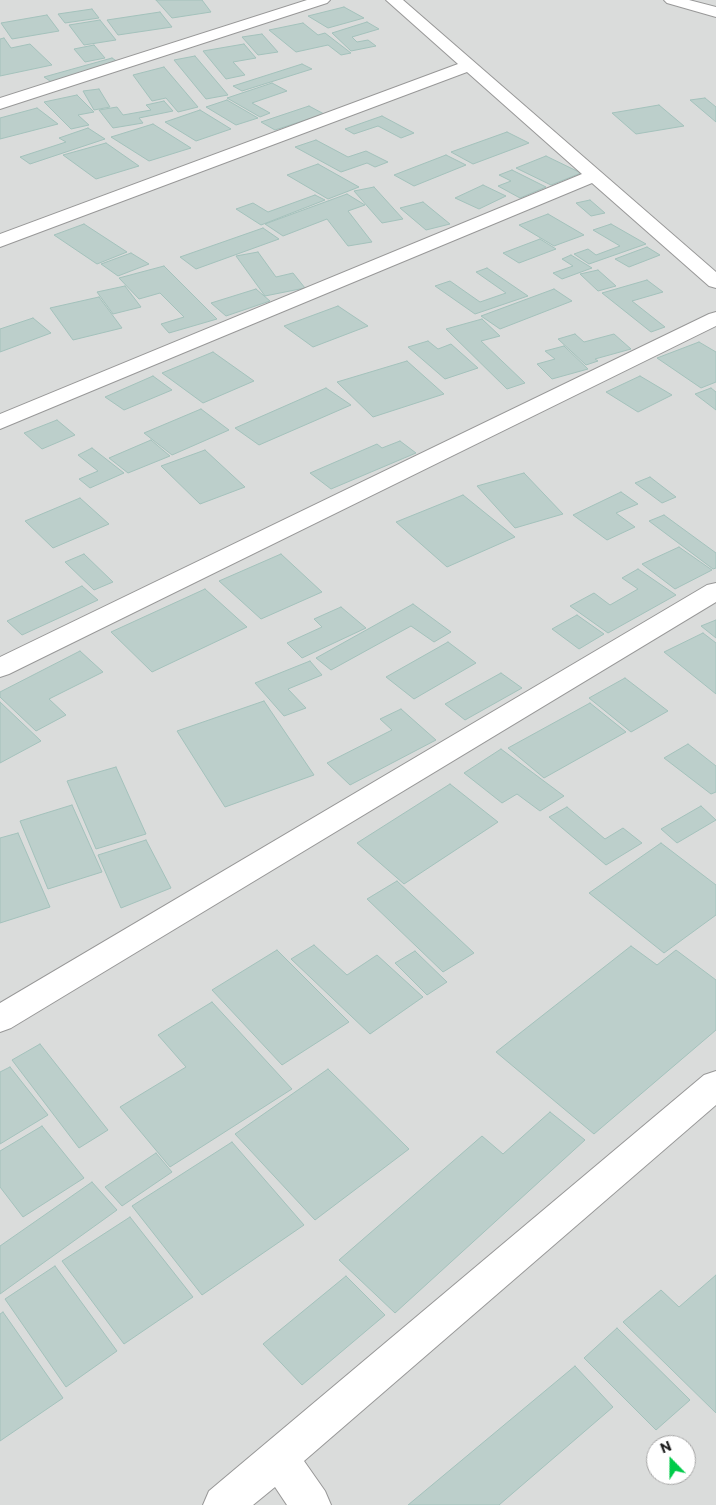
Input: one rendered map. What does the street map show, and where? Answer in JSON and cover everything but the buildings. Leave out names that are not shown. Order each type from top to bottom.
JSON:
[{"type":"street","points":[[0,104],[322,0]]},
{"type":"street","points":[[394,0],[716,282]]},
{"type":"street","points":[[672,0],[716,12]]},
{"type":"street","points":[[0,241],[469,66]]},
{"type":"street","points":[[0,422],[594,176]]},
{"type":"street","points":[[0,668],[716,318]]},
{"type":"street","points":[[0,1019],[716,591]]},
{"type":"street","points":[[223,1505],[716,1085]]},
{"type":"street","points":[[278,1458],[311,1505]]},
{"type":"shaded area","points":[[0,0],[716,0],[716,1505],[0,1505]]}]
